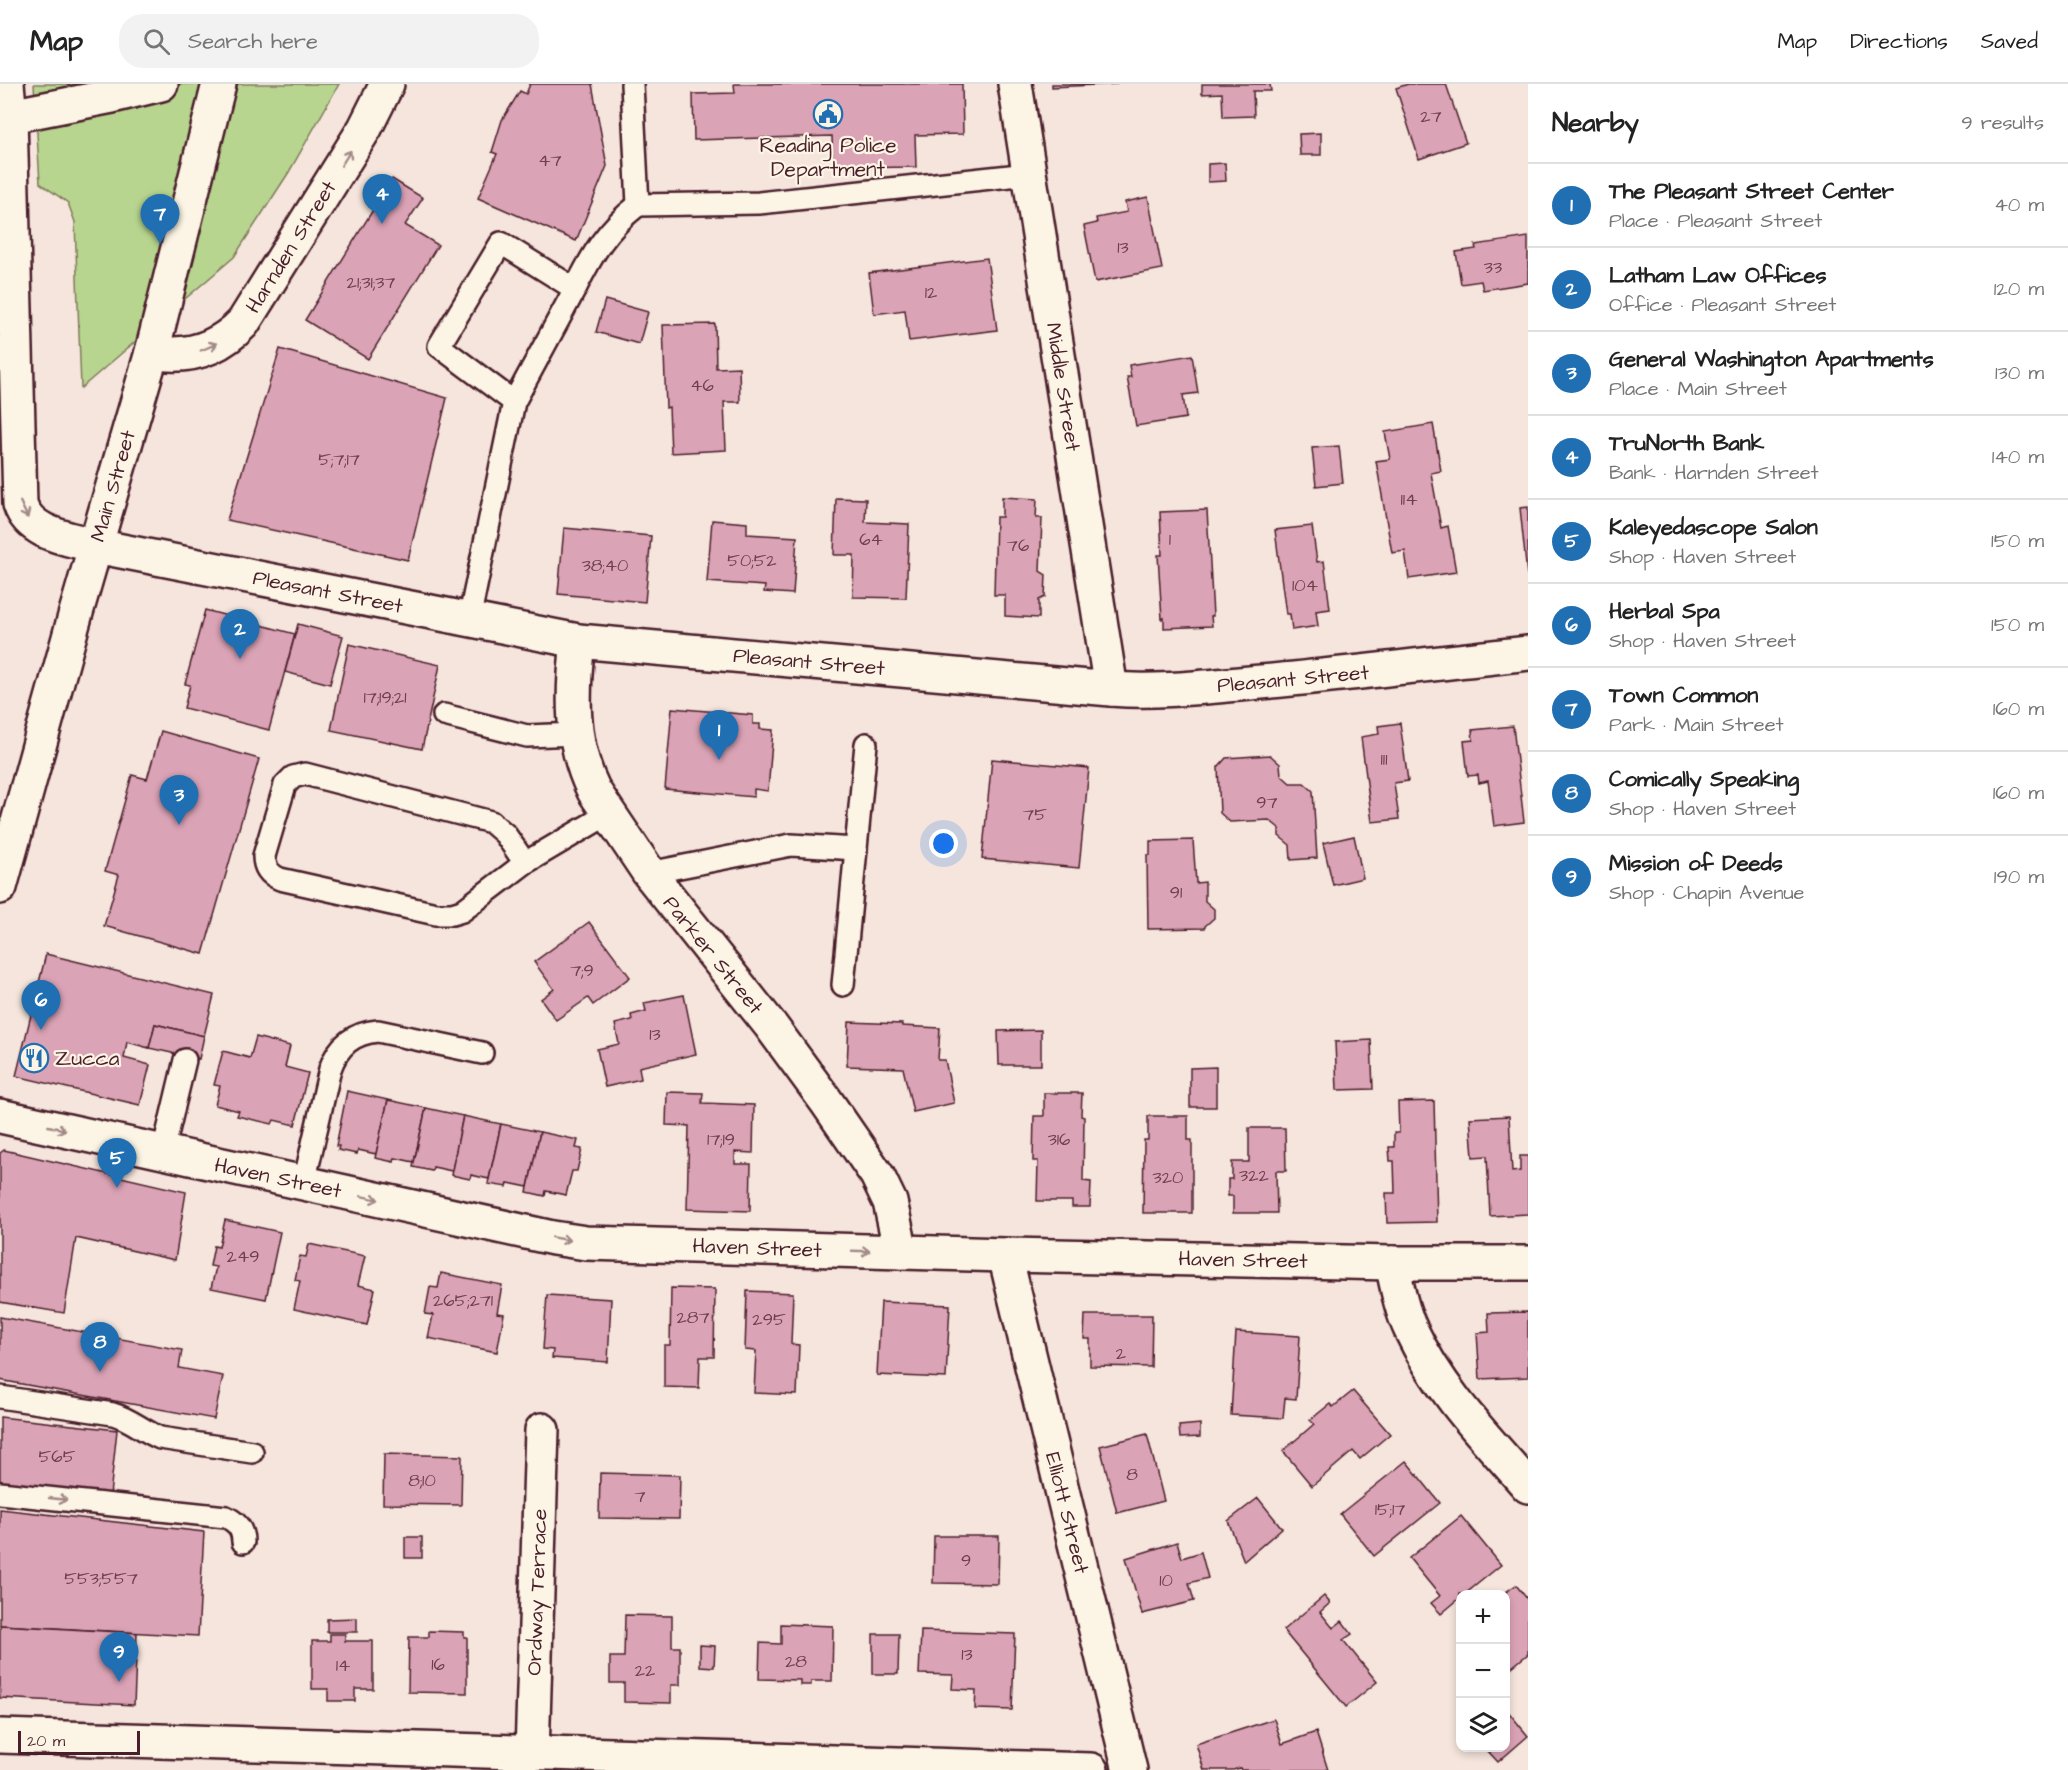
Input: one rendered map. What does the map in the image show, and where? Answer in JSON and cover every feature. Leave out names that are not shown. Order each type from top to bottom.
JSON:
[{"type":"street","name":"Pleasant Street","points":[[7,84],[5,117],[20,504],[27,518],[41,529],[96,546],[578,641],[1111,689],[1153,691],[1341,675],[1528,653]]},
{"type":"street","points":[[5,117],[161,84]]},
{"type":"street","name":"Main Street","points":[[0,887],[152,352],[219,84]]},
{"type":"street","name":"Harnden Street","points":[[152,352],[181,355],[209,348],[227,338],[243,323],[365,128],[387,84]]},
{"type":"street","name":"Middle Street","points":[[1015,84],[1111,689]]},
{"type":"street","name":"Parker Street","points":[[578,641],[573,698],[576,734],[587,777],[608,814],[649,873],[771,1026],[877,1174],[890,1202],[901,1252]]},
{"type":"street","name":"Haven Street","points":[[0,1116],[553,1238],[586,1243],[1005,1255],[1392,1263],[1528,1263]]},
{"type":"street","name":"Elliott Street","points":[[1005,1255],[1130,1770]]},
{"type":"street","points":[[1392,1263],[1408,1323],[1436,1375],[1452,1399],[1528,1486]]},
{"type":"street","name":"Ordway Terrace","points":[[532,1754],[542,1430]]},
{"type":"street","points":[[0,1736],[1091,1770]]},
{"type":"lane","points":[[632,84],[638,205]]},
{"type":"lane","points":[[469,620],[514,402],[588,263],[604,236],[618,220],[638,205],[759,203],[1029,174]]},
{"type":"lane","points":[[514,402],[439,346],[501,243],[575,290]]},
{"type":"lane","points":[[444,715],[527,736],[576,734]]},
{"type":"lane","points":[[843,985],[866,744]]},
{"type":"lane","points":[[525,862],[505,834],[491,822],[305,774],[293,777],[285,785],[264,856],[265,865],[270,873],[280,879],[442,915],[462,911],[525,862],[608,814]]},
{"type":"lane","points":[[649,873],[791,845],[856,849]]},
{"type":"lane","points":[[304,1183],[330,1069],[338,1051],[351,1038],[378,1031],[482,1053]]},
{"type":"lane","points":[[163,1152],[185,1060]]},
{"type":"lane","points":[[0,1397],[119,1415],[160,1438],[252,1452]]},
{"type":"lane","points":[[0,1493],[226,1517],[237,1524],[242,1532],[243,1542]]},
{"type":"green space","points":[[34,84],[339,84],[289,172],[234,257],[81,388],[75,222],[68,203],[40,183]]},
{"type":"building","points":[[530,84],[592,84],[607,166],[576,241],[478,198],[497,154],[492,152],[502,120],[520,91],[526,94]]},
{"type":"building","name":"Reading Police Department","points":[[734,84],[962,84],[963,134],[915,135],[916,167],[833,168],[832,136],[694,140],[693,94],[735,93]]},
{"type":"building","points":[[1052,84],[1118,84],[1052,87]]},
{"type":"building","points":[[1202,84],[1270,84],[1271,91],[1253,91],[1254,116],[1223,117],[1222,93],[1202,94]]},
{"type":"building","points":[[1408,84],[1446,84],[1466,143],[1419,159],[1396,88]]},
{"type":"building","points":[[1321,133],[1321,155],[1300,155],[1299,134]]},
{"type":"building","points":[[1225,163],[1226,181],[1208,182],[1208,164]]},
{"type":"building","points":[[392,179],[423,198],[405,225],[438,245],[368,359],[305,320]]},
{"type":"building","points":[[1148,197],[1162,269],[1095,282],[1084,226],[1097,223],[1096,218],[1127,212],[1125,202]]},
{"type":"building","points":[[1528,237],[1528,283],[1483,290],[1481,281],[1461,284],[1456,252],[1476,249],[1475,245]]},
{"type":"building","points":[[987,258],[997,330],[909,341],[905,310],[874,314],[869,273]]},
{"type":"building","points":[[605,300],[648,312],[639,344],[596,332]]},
{"type":"building","points":[[715,324],[716,368],[739,367],[740,402],[724,402],[726,450],[671,453],[669,407],[666,408],[663,325]]},
{"type":"building","points":[[280,349],[447,398],[408,560],[227,520]]},
{"type":"building","points":[[1192,355],[1198,393],[1183,395],[1186,418],[1136,426],[1127,377],[1131,377],[1129,365]]},
{"type":"building","points":[[1433,424],[1441,471],[1431,473],[1441,528],[1448,526],[1456,572],[1409,579],[1405,551],[1392,553],[1376,461],[1390,459],[1385,432]]},
{"type":"building","points":[[1339,446],[1343,483],[1316,486],[1312,448]]},
{"type":"building","points":[[1002,497],[1037,499],[1036,518],[1042,518],[1040,571],[1046,575],[1045,597],[1039,600],[1039,618],[1005,616],[1005,595],[994,595],[996,517],[1002,517]]},
{"type":"building","points":[[836,498],[866,499],[865,522],[909,524],[906,598],[853,597],[854,555],[834,555]]},
{"type":"building","points":[[1528,507],[1528,575],[1527,575],[1520,508]]},
{"type":"building","points":[[1207,510],[1212,626],[1164,628],[1158,555],[1162,555],[1160,512]]},
{"type":"building","points":[[712,520],[747,523],[747,534],[797,537],[793,594],[764,592],[765,586],[707,582]]},
{"type":"building","points":[[1312,526],[1317,562],[1324,561],[1330,609],[1316,611],[1318,626],[1292,630],[1290,614],[1286,614],[1275,530]]},
{"type":"building","points":[[564,528],[651,536],[645,602],[558,594]]},
{"type":"building","points":[[205,610],[295,634],[269,730],[184,708],[190,685],[185,684]]},
{"type":"building","points":[[298,624],[343,636],[330,684],[285,672]]},
{"type":"building","points":[[349,644],[440,665],[422,749],[331,730]]},
{"type":"building","points":[[672,708],[753,715],[753,724],[760,724],[760,729],[773,730],[768,791],[754,789],[754,797],[665,789]]},
{"type":"building","points":[[1400,723],[1408,781],[1394,783],[1399,819],[1372,822],[1361,737],[1379,734],[1378,726]]},
{"type":"building","points":[[1513,726],[1524,822],[1494,826],[1488,781],[1479,783],[1478,775],[1468,776],[1464,741],[1473,740],[1472,730]]},
{"type":"building","points":[[161,731],[259,759],[203,954],[104,926],[119,875],[105,871],[132,775],[147,779]]},
{"type":"building","points":[[1270,755],[1280,764],[1281,775],[1290,783],[1304,783],[1313,791],[1317,858],[1291,860],[1290,845],[1279,836],[1279,828],[1269,820],[1230,822],[1220,813],[1218,767],[1226,758]]},
{"type":"building","points":[[992,759],[1089,768],[1079,868],[982,859]]},
{"type":"building","points":[[1354,836],[1363,878],[1333,885],[1323,843]]},
{"type":"building","points":[[1193,840],[1196,883],[1205,882],[1205,901],[1214,909],[1214,918],[1205,928],[1148,929],[1147,855],[1150,855],[1150,841]]},
{"type":"building","points":[[589,922],[630,977],[593,1005],[588,998],[556,1020],[541,999],[554,989],[534,962]]},
{"type":"building","points":[[46,954],[214,995],[204,1036],[155,1024],[149,1048],[127,1042],[124,1058],[150,1065],[140,1105],[16,1076]]},
{"type":"building","points":[[684,995],[696,1054],[639,1067],[641,1079],[605,1087],[597,1049],[619,1044],[615,1024],[632,1020],[631,1015],[646,1011],[644,1003]]},
{"type":"building","points":[[849,1022],[940,1028],[938,1060],[945,1060],[954,1103],[913,1112],[903,1068],[847,1066]]},
{"type":"building","points":[[155,1024],[204,1036],[199,1059],[149,1048]]},
{"type":"building","points":[[1041,1030],[1041,1065],[999,1065],[998,1031]]},
{"type":"building","points":[[256,1037],[290,1046],[285,1067],[308,1073],[295,1125],[274,1120],[272,1124],[237,1116],[239,1111],[215,1105],[220,1086],[214,1085],[223,1051],[250,1058]]},
{"type":"building","points":[[1371,1040],[1373,1089],[1337,1090],[1335,1042]]},
{"type":"building","points":[[1216,1067],[1216,1107],[1190,1107],[1190,1068]]},
{"type":"building","points":[[347,1091],[388,1100],[376,1154],[358,1150],[357,1154],[338,1150],[339,1146],[336,1146]]},
{"type":"building","points":[[667,1092],[703,1093],[702,1103],[754,1105],[753,1153],[735,1152],[735,1164],[751,1164],[750,1211],[687,1209],[689,1126],[666,1125]]},
{"type":"building","points":[[1044,1093],[1082,1093],[1083,1181],[1091,1182],[1090,1207],[1072,1207],[1072,1201],[1037,1201],[1038,1161],[1033,1161],[1034,1116],[1044,1116]]},
{"type":"building","points":[[388,1100],[426,1108],[414,1162],[395,1158],[394,1162],[375,1158]]},
{"type":"building","points":[[1434,1101],[1437,1222],[1387,1223],[1386,1193],[1395,1193],[1394,1161],[1390,1161],[1389,1147],[1394,1147],[1394,1133],[1399,1133],[1398,1102]]},
{"type":"building","points":[[426,1108],[463,1116],[452,1171],[433,1167],[432,1171],[413,1167]]},
{"type":"building","points":[[463,1116],[501,1124],[489,1179],[471,1175],[470,1179],[451,1175]]},
{"type":"building","points":[[1148,1116],[1188,1116],[1188,1140],[1192,1140],[1192,1213],[1143,1213],[1144,1140],[1148,1140]]},
{"type":"building","points":[[1509,1116],[1512,1172],[1520,1171],[1520,1156],[1528,1156],[1528,1214],[1490,1216],[1487,1156],[1473,1157],[1470,1118]]},
{"type":"building","points":[[501,1124],[540,1132],[528,1187],[508,1183],[507,1187],[488,1184]]},
{"type":"building","points":[[1249,1128],[1285,1128],[1286,1171],[1276,1171],[1277,1213],[1233,1213],[1233,1196],[1228,1196],[1228,1179],[1232,1179],[1232,1162],[1249,1162]]},
{"type":"building","points":[[540,1132],[578,1140],[576,1148],[582,1149],[577,1171],[572,1171],[566,1195],[546,1191],[545,1196],[527,1192]]},
{"type":"building","points":[[4,1150],[186,1192],[175,1260],[76,1238],[64,1313],[0,1302],[0,1153]]},
{"type":"building","points":[[225,1220],[280,1232],[266,1299],[211,1288],[216,1267],[210,1266],[214,1246],[219,1247]]},
{"type":"building","points":[[309,1244],[365,1256],[358,1285],[375,1289],[367,1325],[294,1309],[300,1281],[295,1280],[300,1256],[306,1257]]},
{"type":"building","points":[[441,1273],[502,1285],[497,1313],[504,1314],[497,1352],[428,1338],[433,1315],[425,1314],[430,1287],[438,1288]]},
{"type":"building","points":[[671,1288],[715,1289],[714,1357],[700,1357],[699,1388],[664,1387],[664,1345],[670,1345]]},
{"type":"building","points":[[747,1291],[793,1293],[791,1344],[799,1345],[797,1395],[754,1393],[756,1351],[745,1350]]},
{"type":"building","points":[[547,1295],[611,1299],[608,1362],[552,1358],[553,1350],[543,1349]]},
{"type":"building","points":[[881,1302],[950,1305],[946,1378],[877,1375]]},
{"type":"building","points":[[1528,1312],[1528,1377],[1480,1379],[1477,1333],[1489,1332],[1488,1313]]},
{"type":"building","points":[[1085,1315],[1152,1315],[1151,1367],[1090,1366],[1090,1339],[1084,1339]]},
{"type":"building","points":[[0,1317],[182,1350],[179,1368],[223,1376],[214,1419],[0,1380]]},
{"type":"building","points":[[1236,1332],[1300,1336],[1296,1399],[1285,1398],[1283,1418],[1231,1415]]},
{"type":"building","points":[[1353,1391],[1390,1434],[1360,1459],[1353,1451],[1312,1486],[1283,1451],[1314,1424],[1310,1420],[1330,1404],[1333,1407]]},
{"type":"building","points":[[0,1417],[117,1430],[110,1495],[0,1483]]},
{"type":"building","points":[[1200,1424],[1200,1437],[1180,1438],[1179,1426]]},
{"type":"building","points":[[1147,1434],[1164,1501],[1117,1513],[1100,1446]]},
{"type":"building","points":[[384,1454],[462,1456],[461,1505],[383,1504]]},
{"type":"building","points":[[1406,1461],[1440,1503],[1374,1556],[1340,1514]]},
{"type":"building","points":[[600,1473],[680,1475],[679,1519],[599,1518]]},
{"type":"building","points":[[1258,1498],[1282,1528],[1244,1561],[1228,1521]]},
{"type":"building","points":[[0,1509],[204,1532],[198,1636],[0,1625]]},
{"type":"building","points":[[1461,1516],[1501,1565],[1470,1590],[1456,1590],[1456,1601],[1441,1614],[1431,1603],[1440,1596],[1409,1558]]},
{"type":"building","points":[[934,1536],[999,1536],[998,1584],[933,1583]]},
{"type":"building","points":[[405,1537],[422,1537],[422,1558],[405,1558]]},
{"type":"building","points":[[1177,1542],[1182,1558],[1201,1552],[1208,1578],[1189,1583],[1194,1601],[1142,1614],[1126,1558]]},
{"type":"building","points":[[1516,1585],[1528,1600],[1528,1654],[1510,1669],[1510,1590]]},
{"type":"building","points":[[1324,1596],[1330,1603],[1320,1612],[1333,1628],[1342,1621],[1352,1634],[1343,1640],[1377,1682],[1346,1707],[1283,1630]]},
{"type":"building","points":[[625,1615],[672,1616],[672,1647],[680,1647],[680,1685],[671,1685],[671,1703],[624,1702],[624,1683],[610,1683],[610,1657],[624,1657]]},
{"type":"building","points":[[357,1618],[357,1632],[327,1632],[327,1619]]},
{"type":"building","points":[[781,1624],[833,1626],[832,1681],[811,1681],[811,1685],[800,1685],[800,1680],[759,1679],[760,1643],[781,1644]]},
{"type":"building","points":[[0,1625],[137,1633],[134,1705],[0,1698]]},
{"type":"building","points":[[429,1631],[464,1632],[464,1637],[467,1637],[467,1693],[408,1692],[409,1637],[429,1637]]},
{"type":"building","points":[[921,1631],[1015,1634],[1012,1710],[975,1709],[976,1690],[952,1689],[953,1675],[919,1674]]},
{"type":"building","points":[[330,1634],[345,1634],[345,1641],[373,1641],[373,1689],[355,1689],[355,1701],[328,1701],[328,1689],[312,1689],[312,1641],[330,1641]]},
{"type":"building","points":[[873,1634],[899,1634],[898,1674],[873,1674]]},
{"type":"building","points":[[700,1645],[715,1646],[714,1667],[700,1666]]},
{"type":"building","points":[[1510,1714],[1528,1736],[1510,1752]]},
{"type":"building","points":[[1274,1719],[1282,1744],[1316,1732],[1328,1770],[1241,1770],[1240,1768],[1204,1770],[1196,1744]]},
{"type":"building","points":[[1489,1752],[1510,1752],[1498,1762]]},
{"type":"place","name":"Reading Police Department","points":[[828,114]]},
{"type":"place","name":"TruNorth Bank","points":[[382,224]]},
{"type":"place","name":"Town Common","points":[[160,244]]},
{"type":"place","name":"Latham Law Offices","points":[[240,659]]},
{"type":"place","name":"The Pleasant Street Center","points":[[719,760]]},
{"type":"place","name":"General Washington Apartments","points":[[179,825]]},
{"type":"place","name":"Herbal Spa","points":[[41,1030]]},
{"type":"place","name":"Zucca","points":[[34,1058]]},
{"type":"place","name":"Kaleyedascope Salon","points":[[117,1188]]},
{"type":"place","name":"Comically Speaking","points":[[100,1372]]},
{"type":"place","name":"Mission of Deeds","points":[[119,1682]]}]
